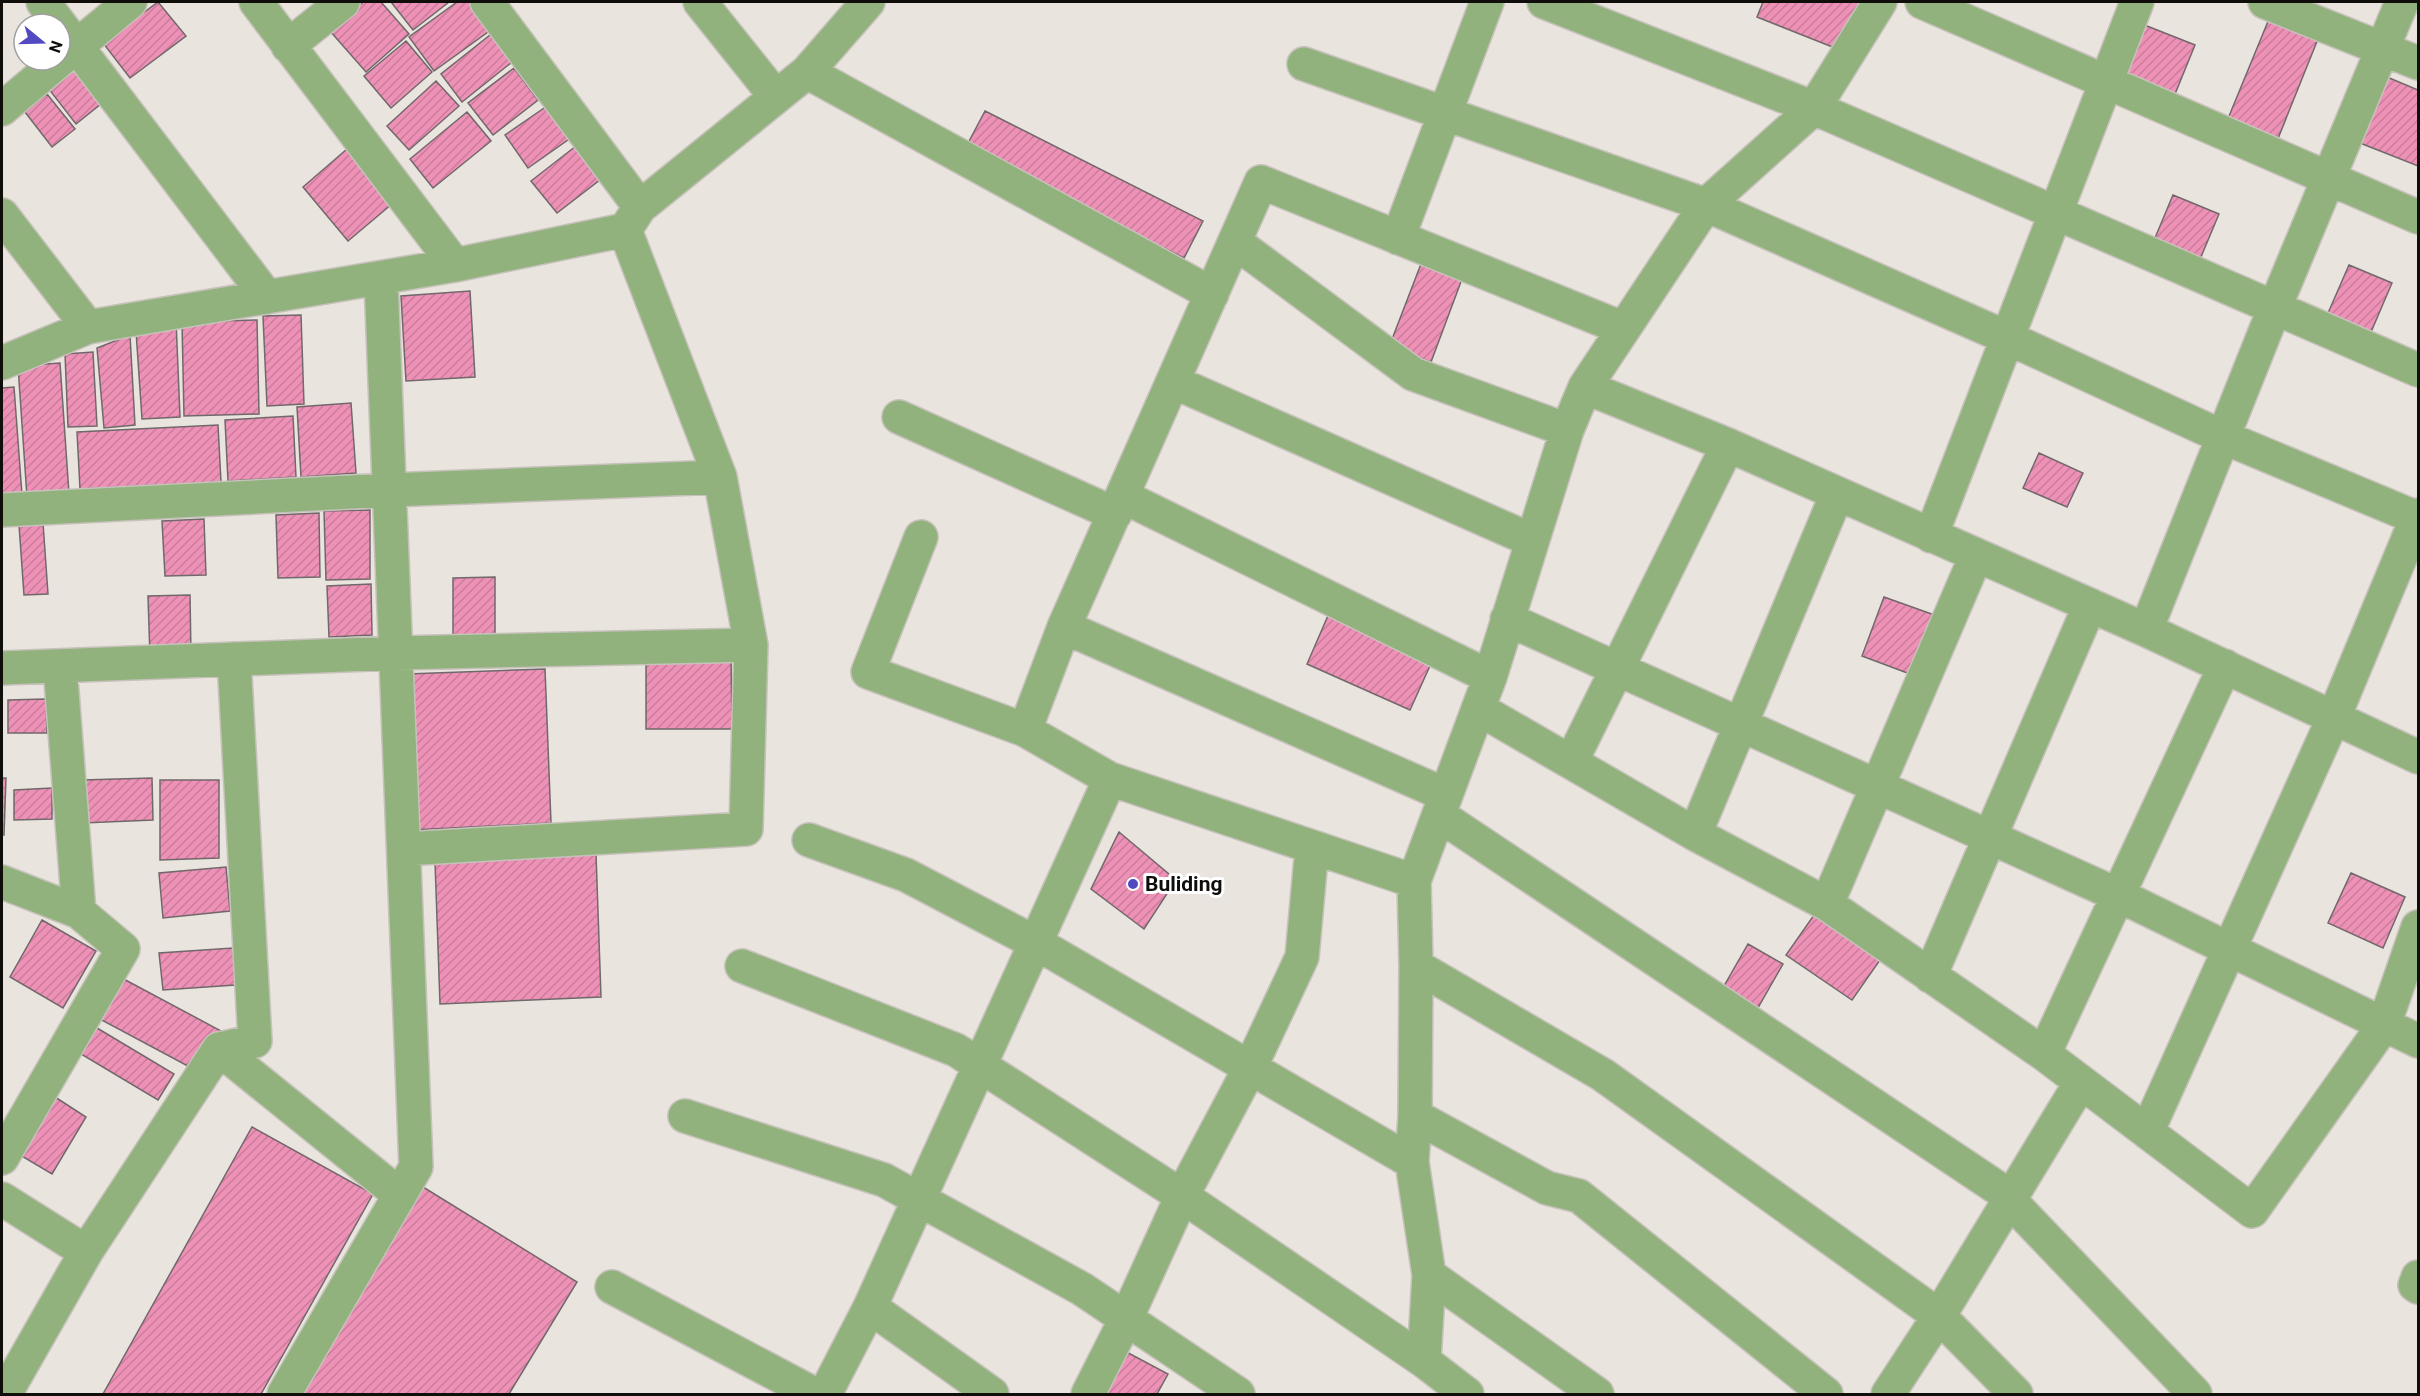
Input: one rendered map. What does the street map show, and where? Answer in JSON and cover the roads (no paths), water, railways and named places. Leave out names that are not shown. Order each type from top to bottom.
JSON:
[{"type":"street","points":[[72,50],[130,2]]},
{"type":"street","points":[[256,2],[454,266]]},
{"type":"street","points":[[288,46],[343,2]]},
{"type":"street","points":[[404,849],[746,828],[752,645],[720,477],[633,219],[487,2]]},
{"type":"street","points":[[700,2],[776,97]]},
{"type":"street","points":[[2,363],[88,327],[454,266],[633,219],[807,72],[868,2]]},
{"type":"street","points":[[1398,238],[1487,2]]},
{"type":"street","points":[[1544,2],[1814,108],[2418,370]]},
{"type":"street","points":[[1424,1361],[1429,1275],[1412,1162],[1415,1116],[1414,881],[1479,709],[1567,430],[1585,387],[1622,328],[1706,205],[1814,108],[1880,2]]},
{"type":"street","points":[[1922,2],[2418,217]]},
{"type":"street","points":[[1931,536],[2137,2]]},
{"type":"street","points":[[2265,2],[2418,63]]},
{"type":"street","points":[[2146,630],[2275,307],[2402,2]]},
{"type":"street","points":[[72,62],[267,297]]},
{"type":"street","points":[[1304,64],[1706,205],[2008,338],[2223,437],[2418,516],[2334,717],[2147,1132]]},
{"type":"street","points":[[2,109],[46,72]]},
{"type":"street","points":[[807,72],[1212,294]]},
{"type":"street","points":[[1025,730],[1064,627],[1262,182],[1622,328]]},
{"type":"street","points":[[2,215],[88,327]]},
{"type":"street","points":[[1235,242],[1413,374],[1567,430]]},
{"type":"street","points":[[284,1395],[416,1167],[381,279]]},
{"type":"street","points":[[1174,382],[1531,540]]},
{"type":"street","points":[[1585,387],[1728,445],[2090,605],[2418,757]]},
{"type":"street","points":[[899,417],[1118,505],[1490,677]]},
{"type":"street","points":[[1571,762],[1728,445]]},
{"type":"street","points":[[2,510],[390,490],[720,477]]},
{"type":"street","points":[[1695,834],[1837,494]]},
{"type":"street","points":[[921,537],[868,672],[1025,730],[1110,779],[1414,881]]},
{"type":"street","points":[[1827,904],[1976,556]]},
{"type":"street","points":[[1930,976],[2090,605]]},
{"type":"street","points":[[1507,618],[2118,896],[2418,1041]]},
{"type":"street","points":[[1064,627],[1442,805],[1989,1183],[2195,1395]]},
{"type":"street","points":[[2,669],[396,653],[752,645]]},
{"type":"street","points":[[6,1395],[86,1252],[219,1049],[255,1041],[234,659]]},
{"type":"street","points":[[60,666],[79,912]]},
{"type":"street","points":[[2044,1054],[2225,666]]},
{"type":"street","points":[[1479,709],[1695,834],[1827,904],[2044,1054],[2252,1211],[2384,1025],[2418,927]]},
{"type":"street","points":[[825,1395],[870,1307],[1110,779]]},
{"type":"street","points":[[809,840],[906,875],[1036,943],[1412,1162]]},
{"type":"street","points":[[1088,1395],[1126,1319],[1182,1196],[1250,1068],[1302,957],[1312,847]]},
{"type":"street","points":[[2,882],[79,912],[123,949],[2,1158]]},
{"type":"street","points":[[742,966],[956,1050],[1182,1196],[1424,1361],[1467,1395]]},
{"type":"street","points":[[1416,966],[1603,1075],[1939,1316],[2016,1395]]},
{"type":"street","points":[[219,1049],[400,1195]]},
{"type":"street","points":[[1888,1395],[1939,1316],[2081,1082]]},
{"type":"street","points":[[685,1116],[884,1180],[1082,1289],[1238,1395]]},
{"type":"street","points":[[1415,1116],[1547,1188],[1579,1196],[1826,1395]]},
{"type":"street","points":[[2,1198],[86,1252]]},
{"type":"street","points":[[1429,1275],[1597,1395]]},
{"type":"street","points":[[2418,1277],[2415,1285],[2418,1287]]},
{"type":"street","points":[[612,1287],[814,1395]]},
{"type":"street","points":[[870,1307],[992,1395]]},
{"type":"place","name":"Buliding","points":[[1133,884]]}]
